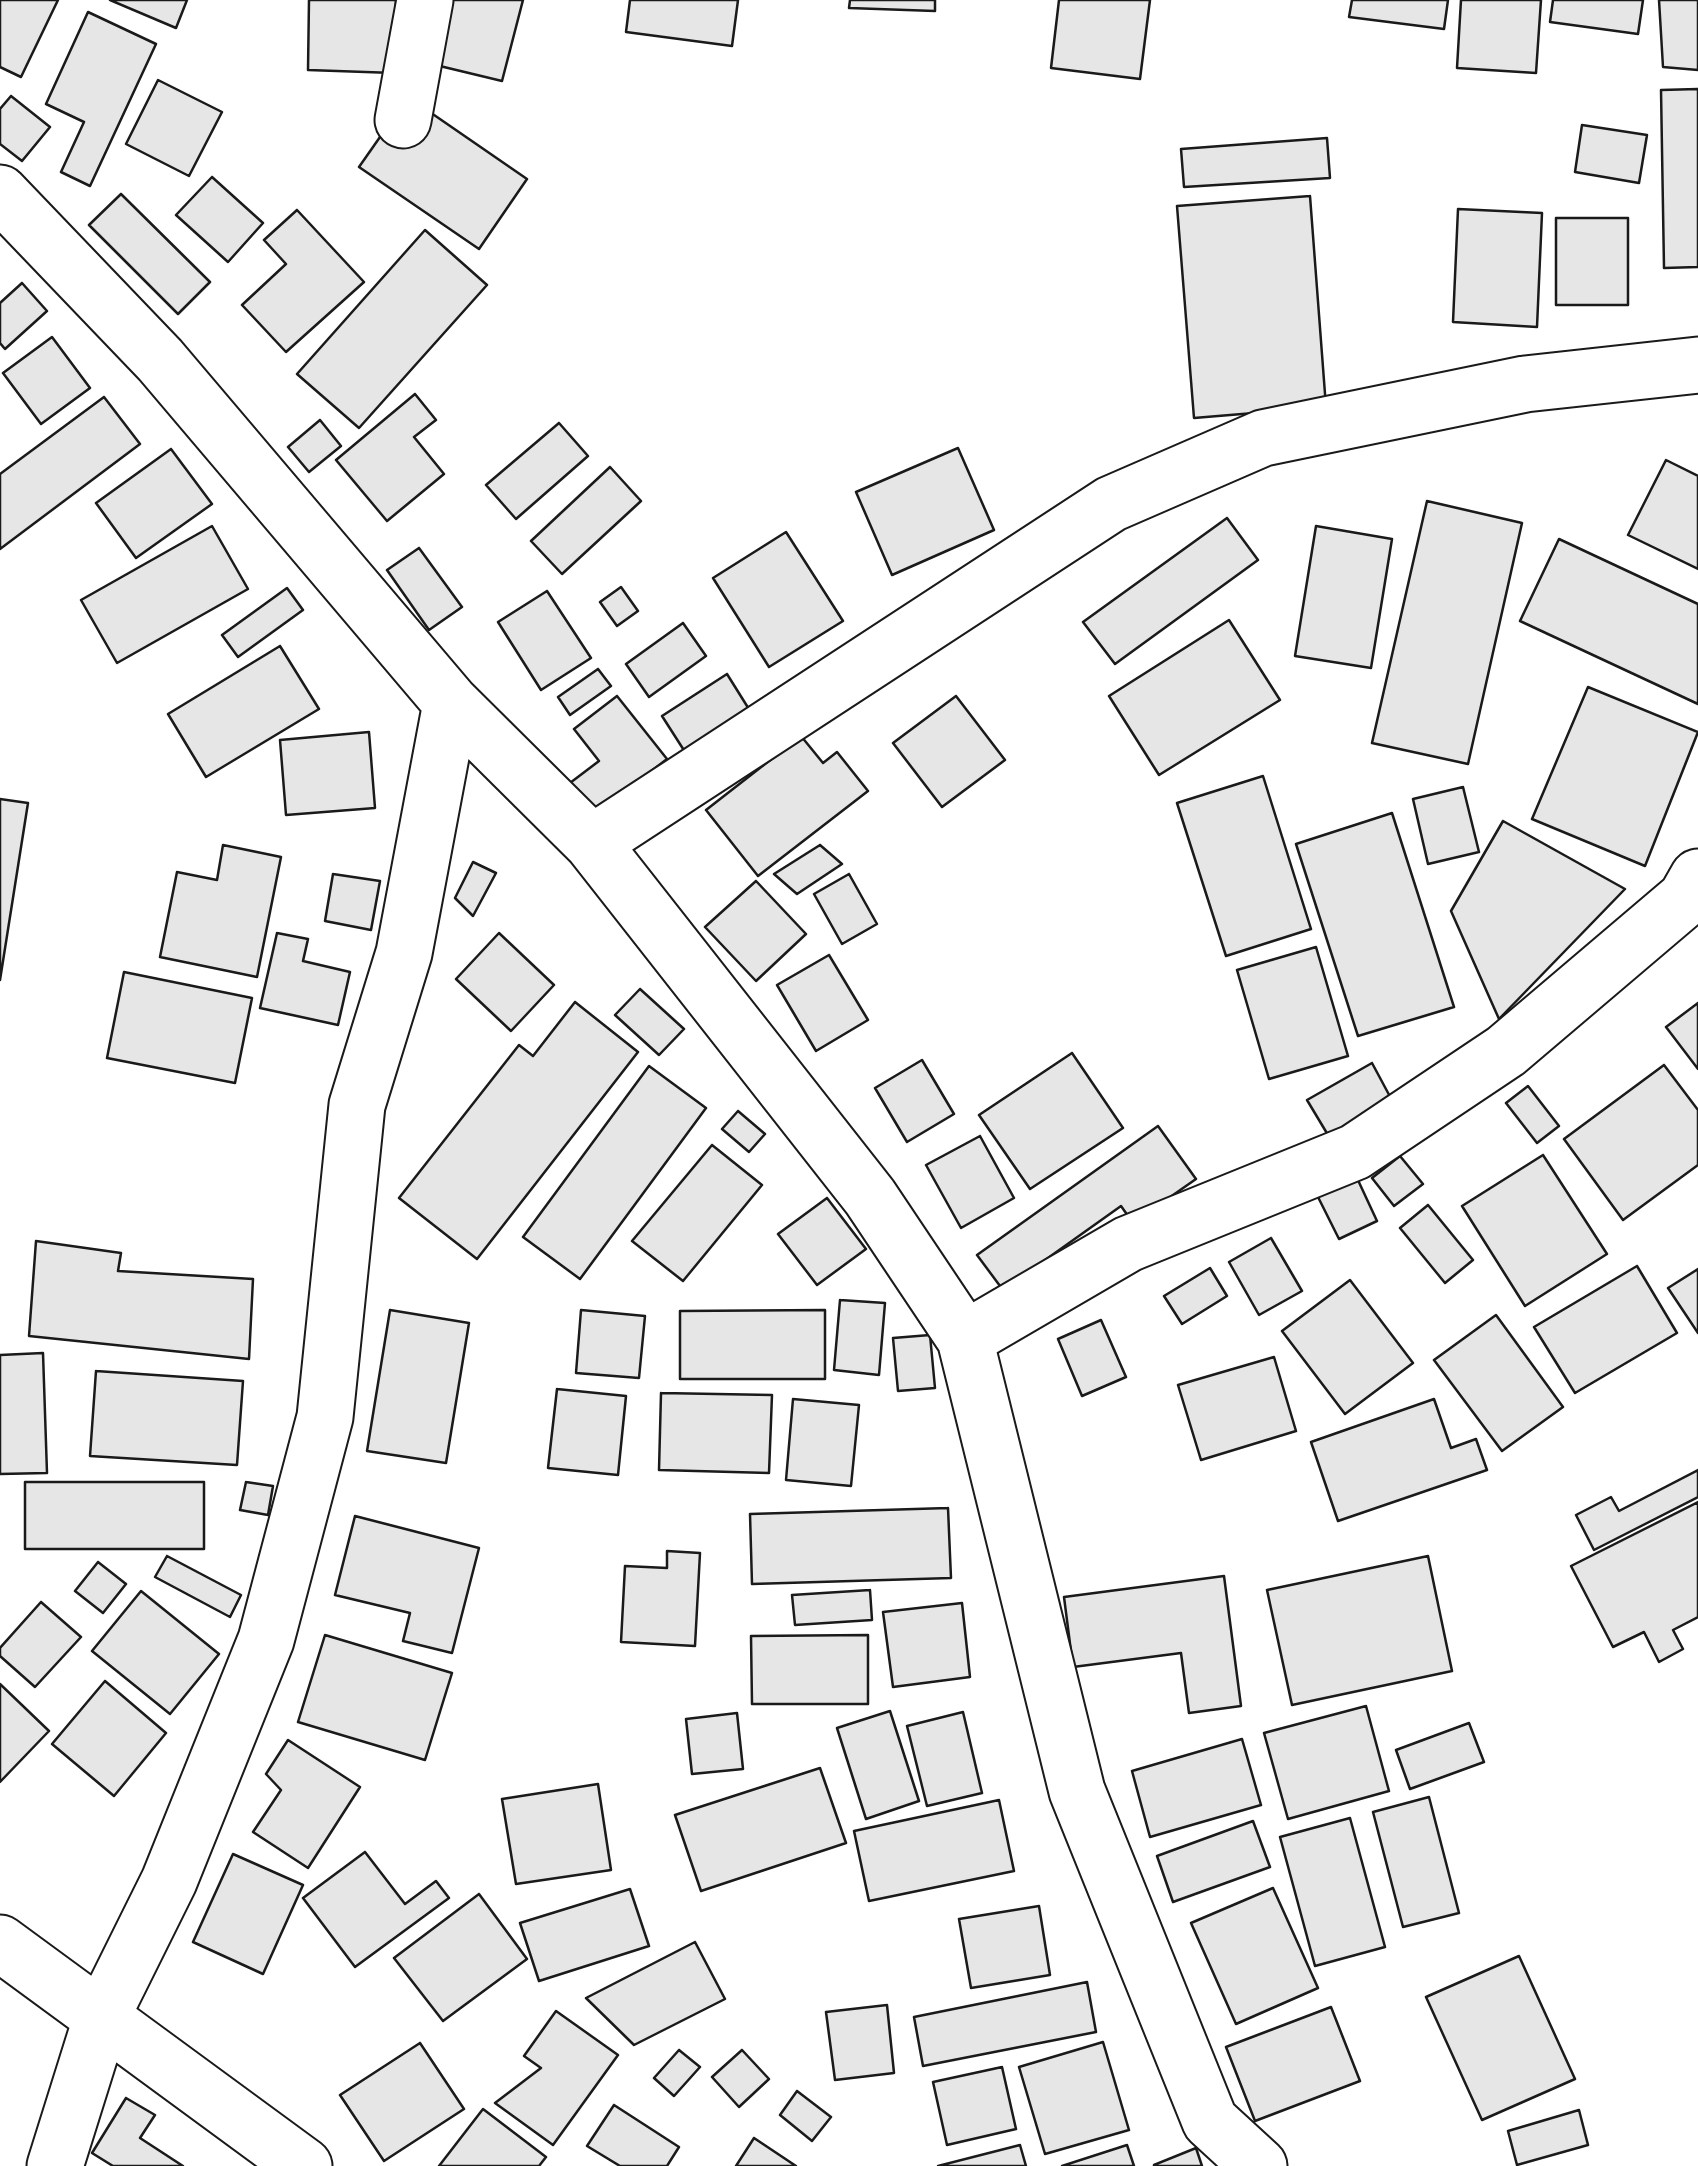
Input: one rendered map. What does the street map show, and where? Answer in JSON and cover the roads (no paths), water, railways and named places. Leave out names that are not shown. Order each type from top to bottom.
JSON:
[{"type":"street","points":[[403,120],[425,0]]},
{"type":"street","points":[[0,193],[160,360],[450,703],[592,843],[870,1197],[965,1339],[1077,1792],[1210,2121],[1260,2166]]},
{"type":"street","points":[[592,843],[1111,504],[1263,438],[1524,384],[1698,365]]},
{"type":"street","points":[[55,2166],[102,2016],[169,1881],[266,1640],[325,1417],[357,1106],[404,953],[450,703]]},
{"type":"street","points":[[965,1339],[1128,1244],[1355,1152],[1506,1051],[1686,898],[1698,877]]},
{"type":"street","points":[[0,1943],[304,2166]]}]
